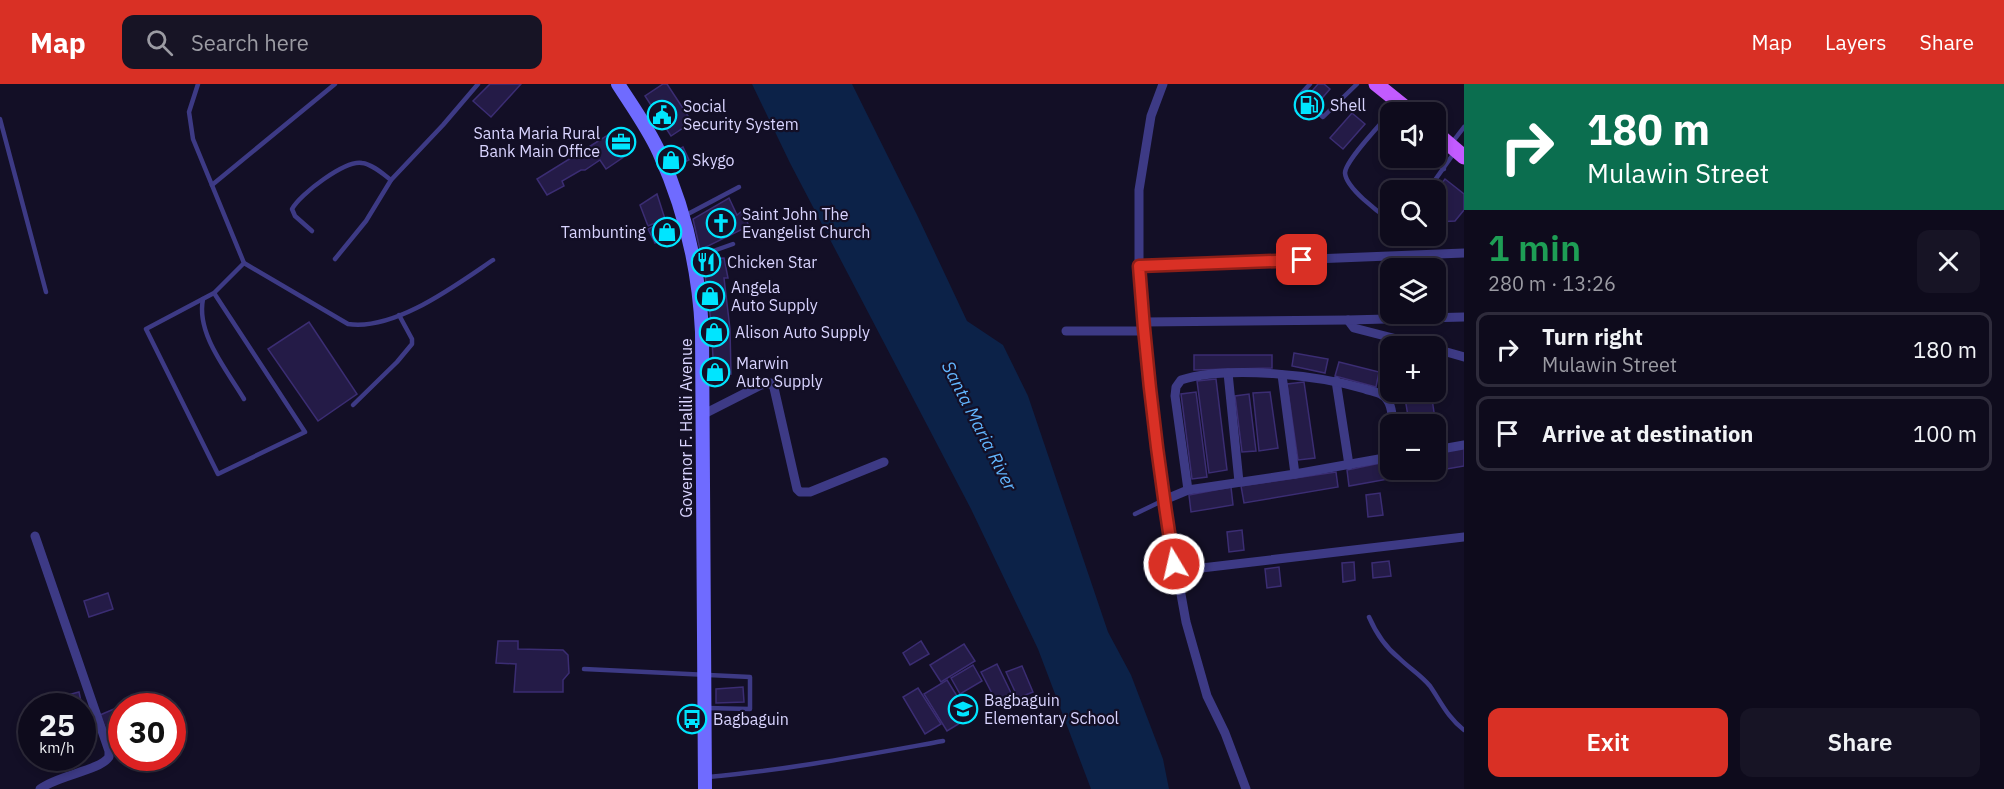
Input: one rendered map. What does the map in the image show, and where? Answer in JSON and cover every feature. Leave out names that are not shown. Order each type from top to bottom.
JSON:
[{"type":"main road","name":"Governor F. Halili Avenue","points":[[618,84],[658,151],[683,217],[694,257],[700,292],[705,783]]},
{"type":"main road","points":[[1376,84],[1391,102]]},
{"type":"street","points":[[1163,84],[1151,116],[1139,190],[1139,266],[1143,327],[1164,500],[1186,622],[1207,696],[1225,734],[1246,789]]},
{"type":"street","points":[[1139,266],[1464,253]]},
{"type":"street","points":[[1066,331],[1464,316]]},
{"type":"street","points":[[1348,320],[1354,328],[1385,336]]},
{"type":"street","points":[[1446,352],[1464,357]]},
{"type":"street","points":[[1188,490],[1175,396],[1176,387],[1181,380],[1228,373],[1282,375],[1336,381],[1383,395],[1392,414]]},
{"type":"street","points":[[1228,373],[1239,482]]},
{"type":"street","points":[[1282,375],[1295,474]]},
{"type":"street","points":[[1336,381],[1349,465]]},
{"type":"street","points":[[702,415],[761,385],[771,383],[797,489],[800,492],[810,492],[884,462]]},
{"type":"street","points":[[1446,448],[1464,445]]},
{"type":"street","points":[[1164,500],[1188,490],[1380,459]]},
{"type":"street","points":[[35,536],[109,751],[109,757],[101,764],[55,779],[40,789]]},
{"type":"street","points":[[1176,571],[1464,537]]},
{"type":"lane","points":[[198,84],[189,112],[193,139],[244,264],[348,324],[358,326],[381,322],[421,306],[494,260]]},
{"type":"lane","points":[[212,185],[335,84]]},
{"type":"lane","points":[[335,259],[366,221],[391,180],[478,84]]},
{"type":"lane","points":[[1304,101],[1299,96],[1310,84]]},
{"type":"lane","points":[[1314,109],[1323,117],[1357,84]]},
{"type":"lane","points":[[0,119],[46,292]]},
{"type":"lane","points":[[1380,126],[1346,168],[1345,175],[1348,184],[1380,211]]},
{"type":"lane","points":[[1436,180],[1457,151],[1464,127]]},
{"type":"lane","points":[[312,231],[295,216],[292,209],[301,198],[330,175],[352,163],[359,162],[366,163],[391,180]]},
{"type":"lane","points":[[683,217],[740,187]]},
{"type":"lane","points":[[694,257],[733,244]]},
{"type":"lane","points":[[214,293],[305,432],[218,474],[146,329],[214,293],[244,264]]},
{"type":"lane","points":[[202,299],[201,313],[208,337],[244,399]]},
{"type":"lane","points":[[353,405],[412,344],[412,339],[399,315]]},
{"type":"lane","points":[[1135,514],[1164,500]]},
{"type":"lane","points":[[1368,617],[1385,645],[1430,687],[1451,719],[1464,730]]},
{"type":"lane","points":[[584,669],[750,677],[750,710],[704,708]]},
{"type":"lane","points":[[705,783],[943,741]]},
{"type":"water","name":"Santa Maria River","points":[[752,84],[852,84],[967,321],[1003,345],[1028,396],[1108,632],[1131,675],[1163,759],[1169,789],[1091,789],[1038,649],[971,509],[790,163]]},
{"type":"building","points":[[490,84],[521,84],[491,117],[473,101]]},
{"type":"building","points":[[663,84],[667,84],[692,122],[671,136],[645,96]]},
{"type":"building","name":"Shell","points":[[1318,84],[1324,84],[1330,89],[1304,119],[1295,111]]},
{"type":"building","points":[[1352,113],[1365,124],[1343,149],[1330,138]]},
{"type":"building","points":[[616,130],[631,152],[606,169],[600,160],[562,181],[564,186],[547,195],[537,179]]},
{"type":"building","points":[[683,147],[689,160],[672,168],[666,155]]},
{"type":"building","points":[[1444,180],[1464,194],[1464,210],[1455,221],[1446,221]]},
{"type":"building","points":[[657,194],[665,219],[648,226],[640,205]]},
{"type":"building","name":"Saint John The Evangelist Church","points":[[729,198],[737,215],[742,211],[749,226],[700,250],[693,219]]},
{"type":"building","points":[[665,221],[672,236],[655,243],[648,229]]},
{"type":"building","points":[[724,258],[728,278],[724,278],[730,329],[731,374],[714,375],[711,322],[703,259]]},
{"type":"building","points":[[309,322],[357,394],[318,421],[268,349]]},
{"type":"building","points":[[1294,353],[1328,359],[1325,373],[1292,366]]},
{"type":"building","points":[[1194,355],[1272,355],[1272,368],[1194,370]]},
{"type":"building","points":[[1339,362],[1379,372],[1376,387],[1335,376]]},
{"type":"building","points":[[1216,379],[1227,470],[1209,473],[1197,381]]},
{"type":"building","points":[[1304,382],[1315,458],[1298,460],[1287,384]]},
{"type":"building","points":[[1196,392],[1207,477],[1192,479],[1181,394]]},
{"type":"building","points":[[1270,392],[1278,448],[1259,451],[1253,393]]},
{"type":"building","points":[[1249,394],[1256,451],[1242,452],[1235,396]]},
{"type":"building","points":[[1406,402],[1432,402],[1434,414],[1408,414]]},
{"type":"building","points":[[1464,448],[1464,466],[1446,469],[1446,451]]},
{"type":"building","points":[[1380,463],[1380,480],[1383,480],[1349,486],[1347,470]]},
{"type":"building","points":[[1336,472],[1338,487],[1244,503],[1241,486]]},
{"type":"building","points":[[1231,487],[1233,505],[1191,512],[1189,495]]},
{"type":"building","points":[[1380,493],[1383,515],[1368,517],[1366,495]]},
{"type":"building","points":[[1242,530],[1244,550],[1229,552],[1227,532]]},
{"type":"building","points":[[1389,561],[1391,576],[1373,578],[1372,563]]},
{"type":"building","points":[[1354,562],[1355,580],[1343,582],[1342,563]]},
{"type":"building","points":[[1279,567],[1281,586],[1267,588],[1265,569]]},
{"type":"building","points":[[108,593],[113,609],[89,617],[84,601]]},
{"type":"building","points":[[498,641],[518,641],[518,649],[563,650],[568,655],[569,673],[563,680],[563,692],[514,692],[516,664],[496,663]]},
{"type":"building","points":[[921,641],[929,654],[910,665],[903,653]]},
{"type":"building","points":[[964,644],[975,661],[941,682],[930,665]]},
{"type":"building","points":[[997,664],[1012,695],[997,703],[981,672]]},
{"type":"building","points":[[973,665],[982,681],[960,694],[951,678]]},
{"type":"building","points":[[1022,666],[1033,692],[1018,698],[1006,672]]},
{"type":"building","points":[[947,680],[970,717],[947,731],[924,694]]},
{"type":"building","points":[[743,687],[744,702],[716,703],[716,689]]},
{"type":"building","points":[[918,688],[941,724],[925,734],[903,697]]},
{"type":"building","points":[[108,712],[107,733],[100,715]]},
{"type":"place","name":"Shell","points":[[1309,105]]},
{"type":"place","name":"Social Security System","points":[[662,115]]},
{"type":"place","name":"Santa Maria Rural Bank Main Office","points":[[621,142]]},
{"type":"place","name":"Skygo","points":[[671,160]]},
{"type":"place","name":"Saint John The Evangelist Church","points":[[721,223]]},
{"type":"place","name":"Tambunting","points":[[667,232]]},
{"type":"place","name":"Chicken Star","points":[[706,262]]},
{"type":"place","name":"Angela Auto Supply","points":[[710,296]]},
{"type":"place","name":"Alison Auto Supply","points":[[714,332]]},
{"type":"place","name":"Marwin Auto Supply","points":[[715,372]]},
{"type":"place","name":"Bagbaguin Elementary School","points":[[963,709]]},
{"type":"place","name":"Bagbaguin","points":[[692,719]]},
{"type":"route","points":[[1174,564],[1144,331],[1139,266],[1302,260]]}]
